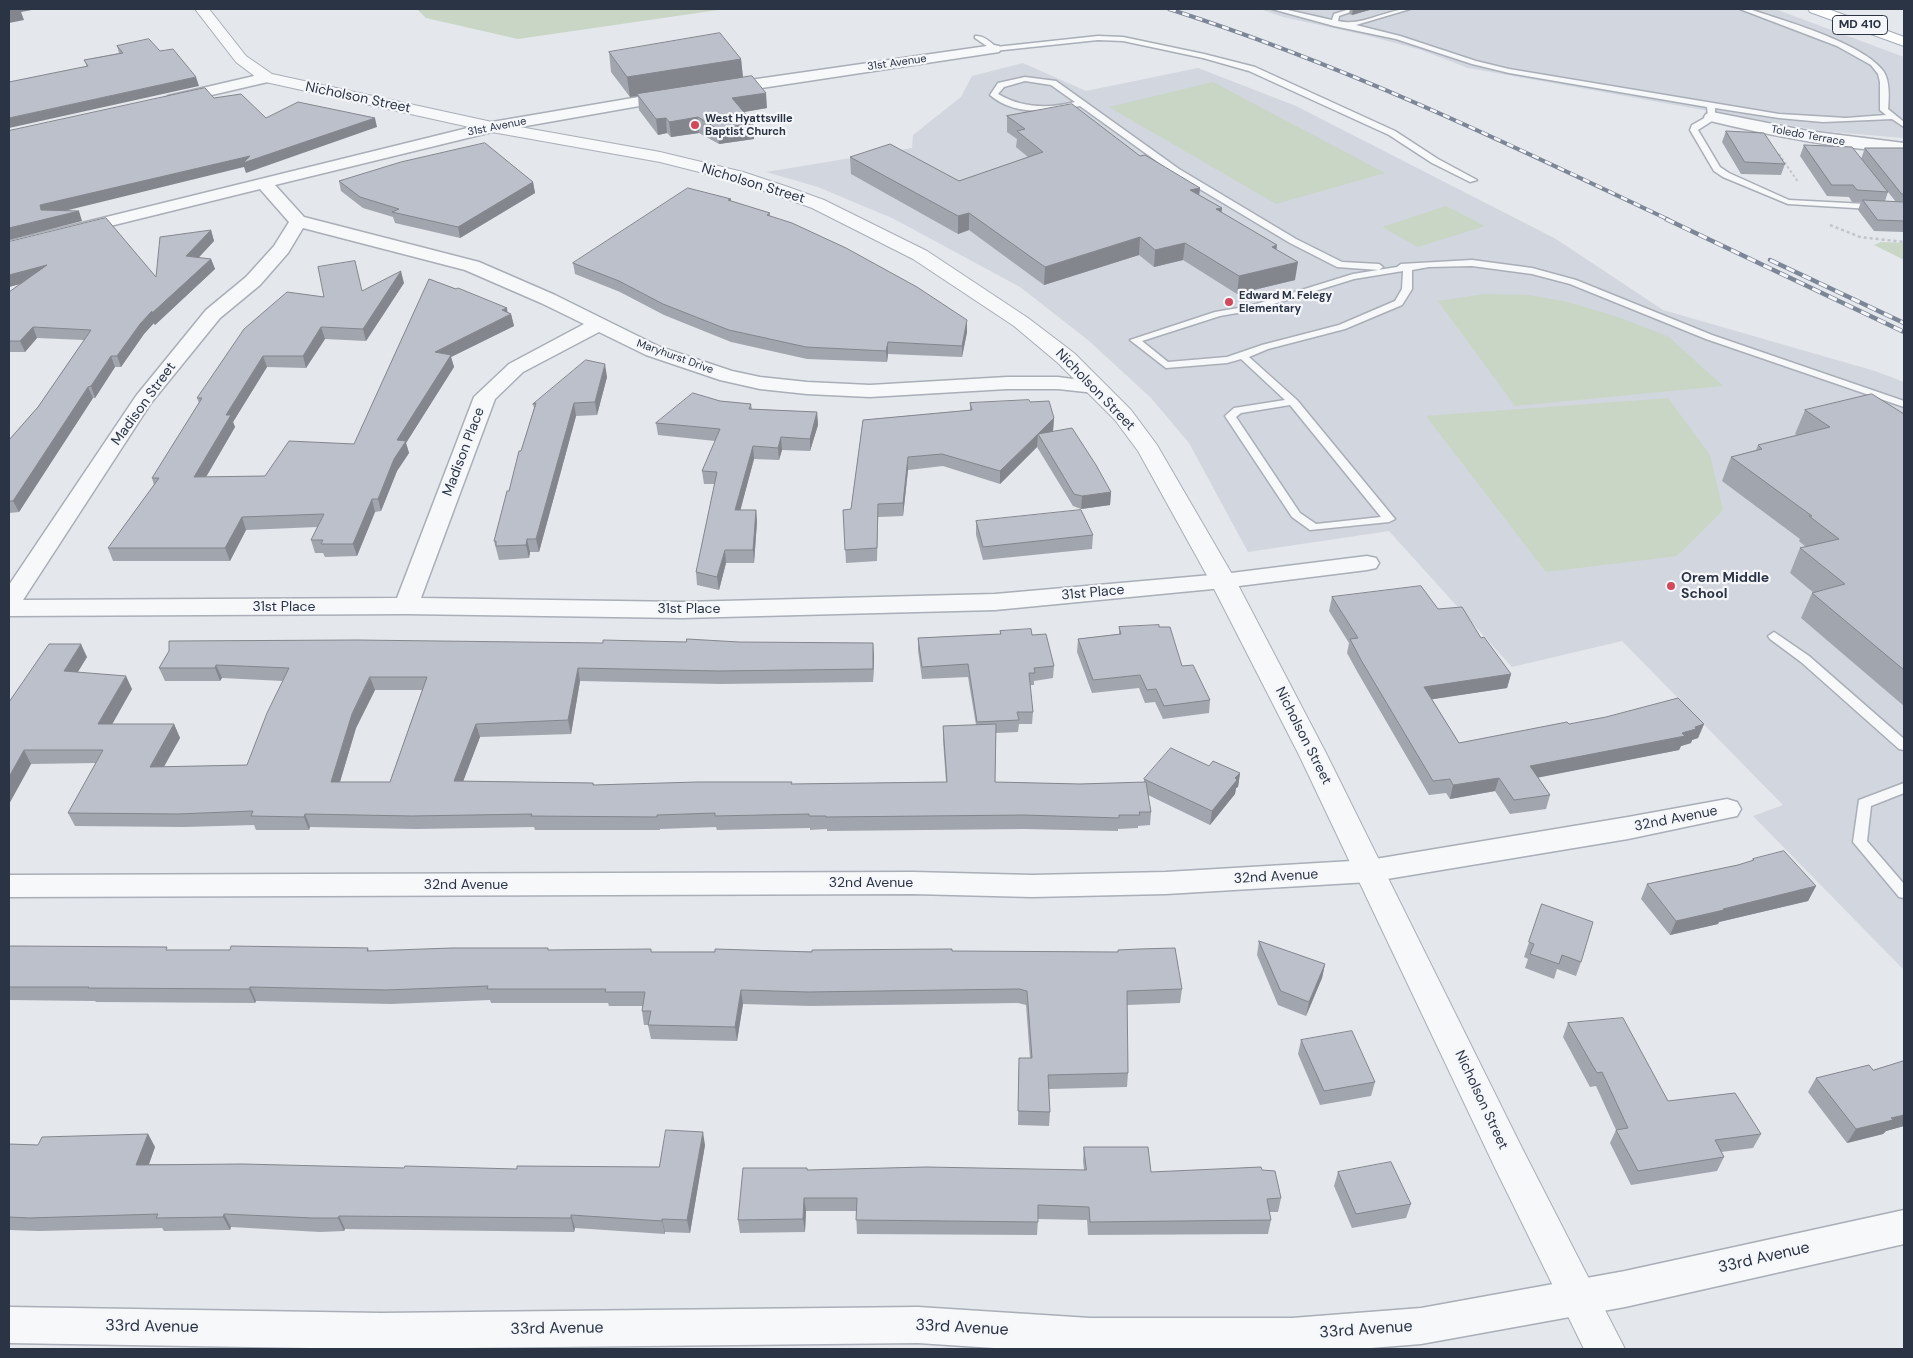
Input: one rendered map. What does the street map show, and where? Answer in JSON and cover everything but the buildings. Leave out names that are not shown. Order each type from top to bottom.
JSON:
[{"type":"main road","name":"MD 410","points":[[1815,9],[1904,42]]},
{"type":"main road","name":"MD 410","points":[[1852,9],[1904,27]]},
{"type":"street","name":"Nicholson Street","points":[[202,9],[240,59],[267,78],[492,127],[660,157],[737,176],[818,204],[912,250],[970,286],[1056,349],[1123,415],[1149,450],[1223,581],[1308,746],[1509,1159],[1605,1349]]},
{"type":"street","name":"31st Avenue","points":[[9,246],[492,127],[698,92],[994,49]]},
{"type":"street","points":[[162,101],[267,78]]},
{"type":"street","name":"Toledo Terrace","points":[[1712,111],[1742,124],[1838,142],[1904,148]]},
{"type":"street","points":[[263,182],[298,221]]},
{"type":"street","name":"Maryhurst Drive","points":[[298,221],[472,266],[548,299],[653,351],[718,373],[760,383],[807,388],[870,391],[1007,383],[1058,383],[1095,387]]},
{"type":"street","name":"Madison Street","points":[[9,603],[143,400],[214,314],[253,281],[282,249],[298,221]]},
{"type":"street","name":"Madison Place","points":[[406,606],[485,397],[516,368],[598,325]]},
{"type":"street","name":"31st Place","points":[[9,608],[406,606],[683,610],[995,602],[1223,581],[1367,563]]},
{"type":"street","name":"32nd Avenue","points":[[9,886],[913,883],[1032,886],[1236,880],[1369,871],[1628,828],[1727,809]]},
{"type":"street","name":"33rd Avenue","points":[[9,1325],[381,1331],[918,1325],[1090,1336],[1292,1336],[1421,1326],[1625,1289],[1904,1227]]},
{"type":"lane","points":[[1275,9],[1334,24],[1398,36],[1474,63],[1712,111],[1815,121],[1849,122],[1893,117]]},
{"type":"lane","points":[[1334,24],[1336,15],[1356,9]]},
{"type":"lane","points":[[1347,26],[1407,9]]},
{"type":"lane","points":[[1743,9],[1840,44],[1862,56],[1880,71],[1886,89],[1884,110],[1904,126]]},
{"type":"lane","points":[[977,37],[987,42],[994,49],[1098,38],[1123,39],[1204,56],[1252,69],[1392,132],[1435,161],[1473,180]]},
{"type":"lane","points":[[1081,103],[1059,109],[1030,109],[1006,104],[994,95],[1000,85],[1025,79],[1053,83],[1081,103],[1176,171],[1293,241],[1340,265],[1408,268]]},
{"type":"lane","points":[[1712,111],[1694,130],[1717,169],[1726,175],[1788,202],[1904,209]]},
{"type":"lane","points":[[1888,201],[1894,208]]},
{"type":"lane","points":[[1408,268],[1407,289],[1399,303],[1342,327],[1265,347],[1228,360],[1166,365],[1135,340],[1218,314],[1251,308],[1353,277],[1429,264],[1472,263],[1532,271],[1573,282],[1709,337],[1904,404]]},
{"type":"lane","points":[[1243,356],[1293,402],[1389,519],[1314,528],[1296,515],[1230,416],[1238,410],[1293,402]]},
{"type":"lane","points":[[1774,636],[1805,658],[1904,746]]},
{"type":"lane","points":[[1904,788],[1864,803],[1860,842],[1904,893]]},
{"type":"path","points":[[1779,154],[1800,185]]},
{"type":"path","points":[[1828,224],[1860,237],[1904,242]]},
{"type":"shaded area","points":[[1260,9],[1775,9],[1904,57],[1904,138],[1821,131],[1468,68],[1421,50],[1369,36],[1283,17]]},
{"type":"shaded area","points":[[1023,63],[1086,91],[1198,68],[1296,106],[1556,239],[1663,310],[1875,371],[1904,382],[1904,970],[1753,816],[1783,805],[1622,641],[1512,667],[1389,531],[1248,552],[1189,443],[1151,398],[1088,340],[1020,287],[894,219],[818,187],[766,172],[912,148],[913,135],[961,97],[972,76]]},
{"type":"green space","points":[[417,9],[725,9],[518,39],[426,18]]},
{"type":"green space","points":[[1213,82],[1385,173],[1276,204],[1109,107]]},
{"type":"green space","points":[[1446,206],[1485,226],[1418,247],[1382,227]]},
{"type":"green space","points":[[1881,242],[1904,243],[1904,260],[1874,245]]},
{"type":"green space","points":[[1484,294],[1529,295],[1568,302],[1621,318],[1669,337],[1723,386],[1515,406],[1438,301]]},
{"type":"green space","points":[[1668,398],[1710,455],[1723,510],[1677,556],[1546,572],[1426,416]]},
{"type":"railway","points":[[1169,9],[1297,54],[1360,79],[1484,133],[1669,220]]},
{"type":"railway","points":[[1666,219],[1904,332]]},
{"type":"railway","points":[[1770,260],[1904,323]]},
{"type":"place","name":"West Hyattsville Baptist Church","points":[[695,125]]},
{"type":"place","name":"Edward M. Felegy Elementary","points":[[1229,302]]},
{"type":"place","name":"Orem Middle School","points":[[1671,586]]}]
